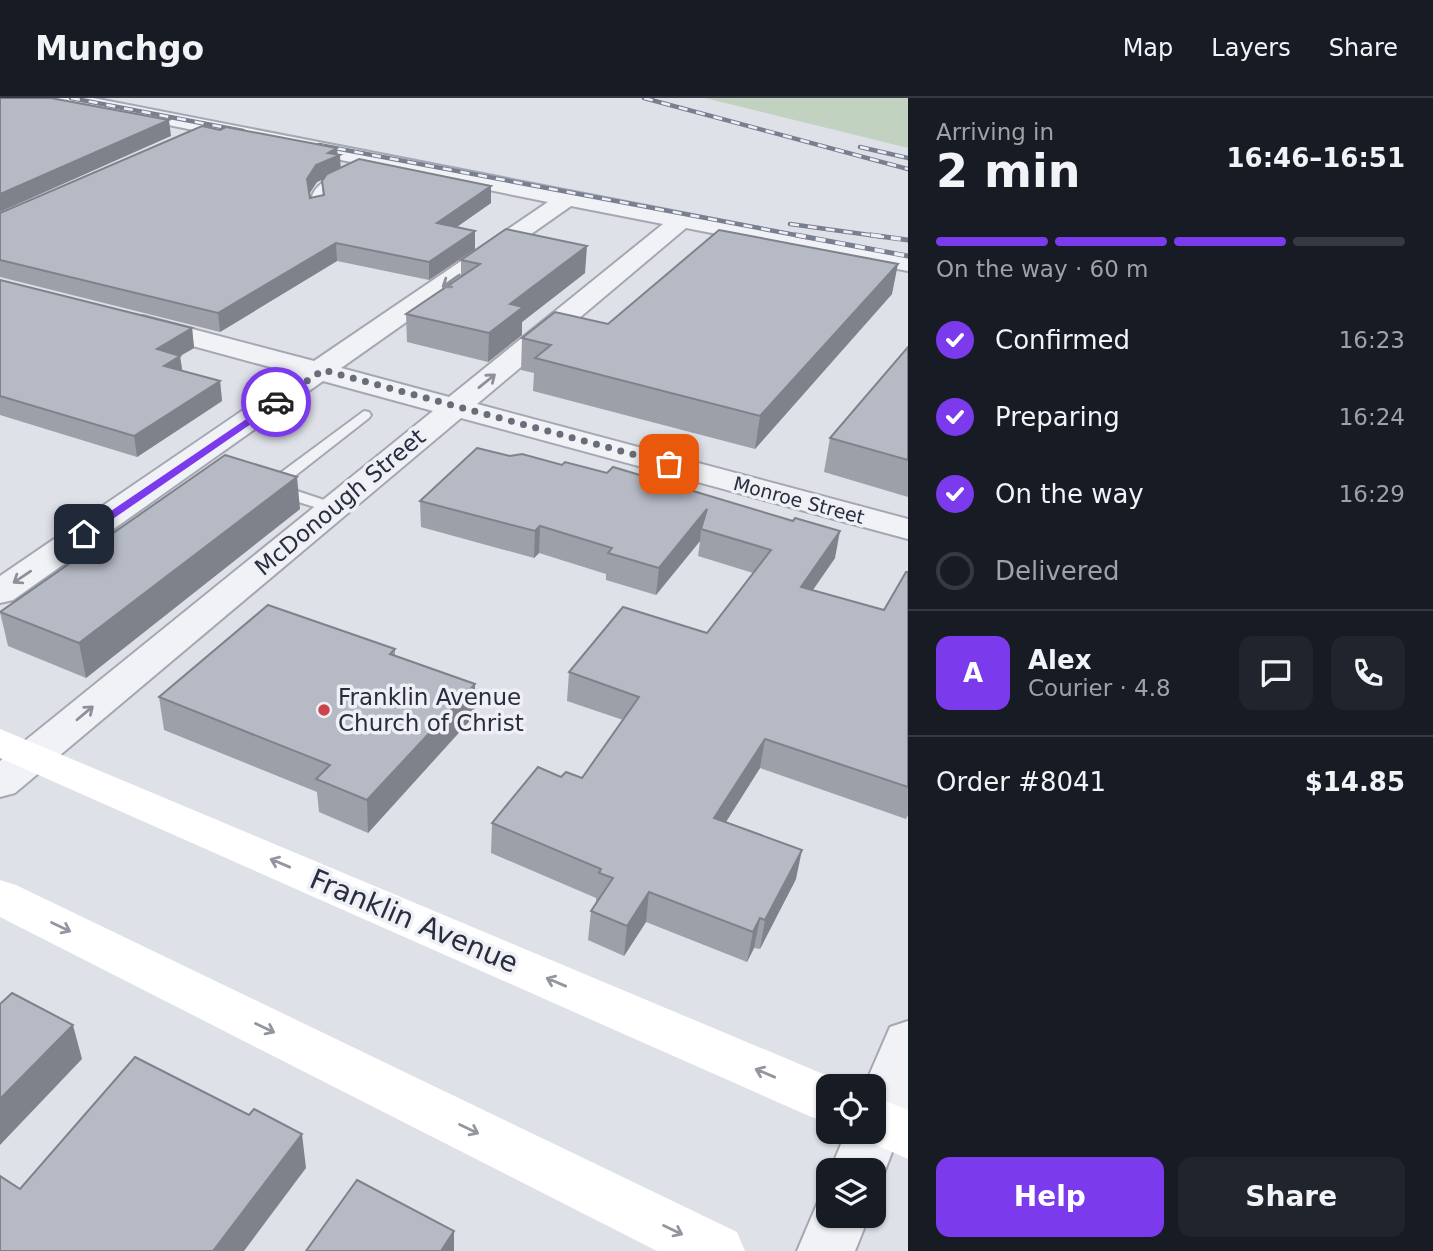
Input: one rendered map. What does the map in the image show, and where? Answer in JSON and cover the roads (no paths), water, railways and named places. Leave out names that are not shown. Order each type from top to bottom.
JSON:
[{"type":"main road","name":"Franklin Avenue","points":[[11,760],[816,1095]]},
{"type":"main road","points":[[0,897],[716,1251]]},
{"type":"street","points":[[65,98],[214,127],[371,164],[434,173],[908,264]]},
{"type":"street","points":[[176,144],[214,127]]},
{"type":"street","points":[[0,592],[200,466],[323,370],[567,200]]},
{"type":"street","name":"McDonough Street","points":[[11,760],[333,508],[681,221]]},
{"type":"street","name":"Monroe Street","points":[[121,318],[908,529]]},
{"type":"street","points":[[886,1112],[908,1042]]},
{"type":"street","points":[[826,1251],[835,1228]]},
{"type":"lane","points":[[317,211],[315,197],[319,189],[352,173]]},
{"type":"lane","points":[[264,486],[365,415]]},
{"type":"lane","points":[[264,486],[333,508]]},
{"type":"railway","points":[[71,98],[243,131]]},
{"type":"railway","points":[[644,98],[908,169]]},
{"type":"railway","points":[[319,145],[806,237]]},
{"type":"railway","points":[[860,147],[908,158]]},
{"type":"railway","points":[[790,224],[884,237]]},
{"type":"railway","points":[[796,235],[908,256]]},
{"type":"railway","points":[[871,235],[908,240]]},
{"type":"place","name":"Franklin Avenue Church of Christ","points":[[324,710]]}]
